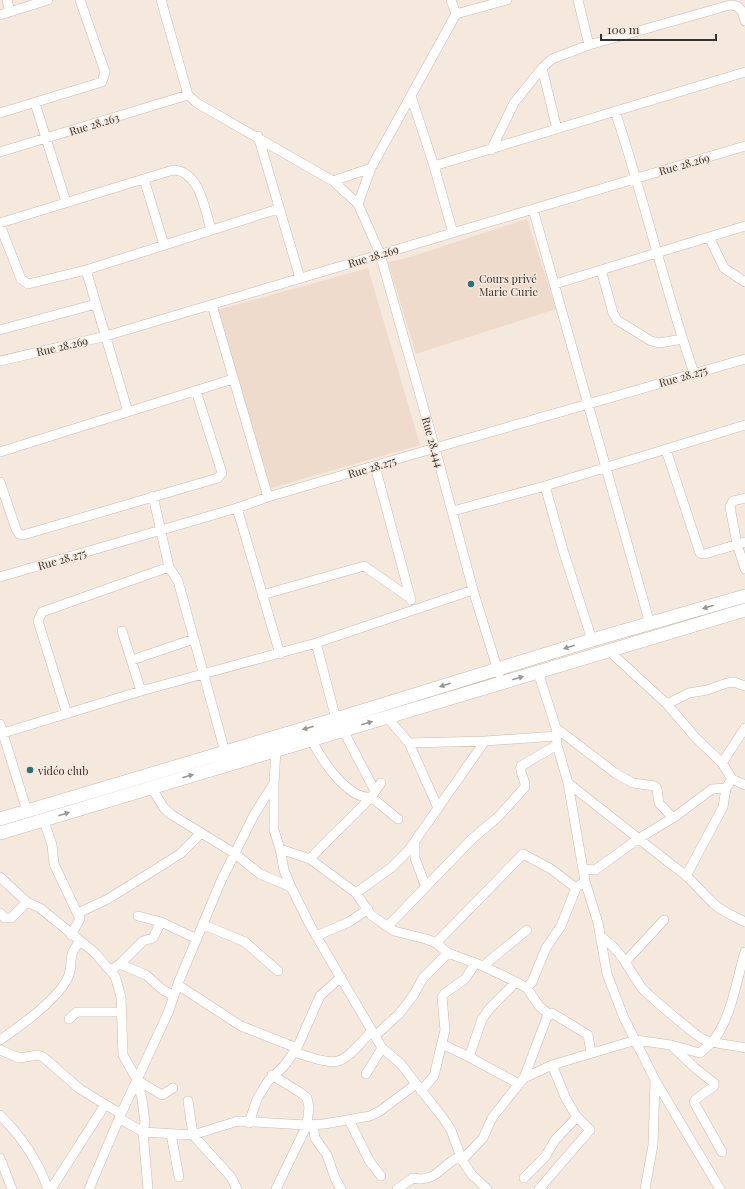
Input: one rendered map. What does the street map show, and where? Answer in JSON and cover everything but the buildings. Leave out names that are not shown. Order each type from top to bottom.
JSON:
[{"type":"main road","points":[[0,833],[44,821],[311,739],[340,724],[497,669],[745,596]]},
{"type":"main road","points":[[0,819],[225,752],[340,724],[387,717],[745,610]]},
{"type":"street","points":[[7,0],[10,12]]},
{"type":"street","points":[[0,15],[48,0]]},
{"type":"street","points":[[0,113],[102,82],[105,77],[105,72],[80,0]]},
{"type":"street","points":[[161,0],[188,95],[197,103],[258,136],[333,181],[358,204],[371,168],[456,14],[507,0]]},
{"type":"street","points":[[451,0],[456,14]]},
{"type":"street","points":[[578,0],[588,46]]},
{"type":"street","points":[[491,150],[514,103],[542,68],[552,59],[588,46],[730,6],[736,6],[742,11],[745,21]]},
{"type":"street","points":[[542,68],[558,129]]},
{"type":"street","points":[[434,166],[745,72]]},
{"type":"street","name":"Rue 28.263","points":[[0,152],[188,95]]},
{"type":"street","points":[[411,96],[434,166],[453,233]]},
{"type":"street","points":[[35,103],[66,202]]},
{"type":"street","points":[[615,111],[637,177],[656,252],[682,339],[694,373]]},
{"type":"street","points":[[258,136],[278,209],[300,278]]},
{"type":"street","name":"Rue 28.269","points":[[0,361],[106,336],[745,146]]},
{"type":"street","points":[[333,181],[371,168]]},
{"type":"street","points":[[211,230],[197,185],[178,170],[173,170],[66,202],[0,224],[24,283],[28,284],[86,270],[278,209]]},
{"type":"street","points":[[144,179],[164,245]]},
{"type":"street","name":"Rue 28.444","points":[[358,204],[380,254],[453,511],[473,590],[502,683]]},
{"type":"street","points":[[533,209],[589,404],[604,467],[650,624]]},
{"type":"street","points":[[555,284],[745,226]]},
{"type":"street","points":[[709,236],[724,268],[745,282]]},
{"type":"street","points":[[86,270],[128,412]]},
{"type":"street","points":[[601,270],[613,313],[617,320],[651,341],[659,343],[682,339]]},
{"type":"street","points":[[0,330],[96,304]]},
{"type":"street","points":[[212,305],[268,497]]},
{"type":"street","name":"Rue 28.275","points":[[0,576],[237,508],[268,497],[435,448],[694,373],[745,360]]},
{"type":"street","points":[[0,452],[233,379]]},
{"type":"street","points":[[0,482],[16,528],[19,534],[23,535],[218,478],[222,473],[196,391]]},
{"type":"street","points":[[453,511],[545,486],[745,425]]},
{"type":"street","points":[[666,450],[700,552],[705,554],[741,543]]},
{"type":"street","points":[[374,466],[410,598],[415,609]]},
{"type":"street","points":[[545,486],[563,550],[592,640]]},
{"type":"street","points":[[153,496],[159,530],[169,568],[178,580],[225,752]]},
{"type":"street","points":[[745,498],[733,501],[730,507],[741,543],[745,569]]},
{"type":"street","points":[[237,508],[280,654]]},
{"type":"street","points":[[262,595],[364,566],[410,598]]},
{"type":"street","points":[[68,714],[38,621],[39,616],[42,612],[169,568]]},
{"type":"street","points":[[2,734],[141,691],[316,643],[473,590]]},
{"type":"street","points":[[122,631],[141,691]]},
{"type":"street","points":[[132,660],[194,639]]},
{"type":"street","points":[[316,643],[340,724],[373,794],[398,819]]},
{"type":"street","points":[[609,651],[667,704],[694,737],[722,763],[732,779],[745,785]]},
{"type":"street","points":[[538,672],[568,783],[585,881],[598,923],[607,974],[655,1080],[720,1189]]},
{"type":"street","points":[[667,704],[689,693],[707,690],[727,683],[734,682],[745,686]]},
{"type":"street","points":[[387,717],[409,743],[438,808]]},
{"type":"street","points":[[0,724],[27,811]]},
{"type":"street","points":[[722,763],[745,728]]},
{"type":"street","points":[[388,926],[425,885],[472,839],[499,816],[525,787],[526,783],[520,772],[521,766],[556,736]]},
{"type":"street","points":[[409,743],[486,741],[556,736],[633,783],[655,786],[657,789],[659,803],[673,818]]},
{"type":"street","points":[[311,739],[323,762],[347,787],[365,798],[373,794]]},
{"type":"street","points":[[356,893],[392,867],[415,843],[486,741]]},
{"type":"street","points":[[276,750],[274,830],[280,849],[284,870],[291,887],[316,936],[382,1048],[400,1063],[451,1130],[462,1160],[472,1175],[486,1189]]},
{"type":"street","points":[[687,874],[724,807],[726,788],[732,779]]},
{"type":"street","points":[[89,1189],[120,1116],[168,1014],[178,985],[234,853],[274,783]]},
{"type":"street","points":[[310,859],[336,831],[352,818],[381,783]]},
{"type":"street","points":[[568,783],[687,874],[713,903],[724,912],[745,922]]},
{"type":"street","points":[[151,787],[164,808],[234,853],[260,874],[291,887]]},
{"type":"street","points":[[583,869],[596,870],[638,838],[673,818],[712,789],[726,788]]},
{"type":"street","points":[[44,821],[52,845],[54,864],[78,913],[80,921],[71,934]]},
{"type":"street","points":[[78,913],[108,898],[180,854],[201,833]]},
{"type":"street","points":[[415,843],[415,858],[425,885]]},
{"type":"street","points":[[280,849],[310,859],[356,893],[371,915],[399,933],[426,938],[448,953],[479,965],[527,988],[539,1006],[549,1014],[552,1013],[588,1035],[591,1053]]},
{"type":"street","points":[[436,944],[523,854],[551,869],[576,888]]},
{"type":"street","points":[[0,877],[27,902],[40,908],[94,952],[110,970],[118,985],[123,1038],[123,1055],[138,1080],[142,1098],[144,1122],[143,1132],[148,1189]]},
{"type":"street","points":[[527,988],[532,982],[546,948],[560,926],[576,888],[585,881]]},
{"type":"street","points":[[0,913],[5,918],[11,918],[27,902]]},
{"type":"street","points":[[316,936],[348,922],[368,909]]},
{"type":"street","points":[[138,916],[161,922],[197,939]]},
{"type":"street","points":[[626,961],[664,920]]},
{"type":"street","points":[[110,970],[120,964],[143,941],[153,938],[161,922]]},
{"type":"street","points":[[204,925],[245,942],[278,971]]},
{"type":"street","points":[[0,1050],[19,1058],[38,1055],[43,1056],[80,1090],[105,1104],[143,1132],[193,1135],[231,1122],[310,1125],[370,1116],[418,1088],[434,1076],[445,1030],[442,997],[444,993],[465,979],[479,965],[527,930]]},
{"type":"street","points":[[600,936],[613,945],[626,961],[643,988],[652,998],[702,1039],[745,1048]]},
{"type":"street","points":[[0,1040],[46,1005],[60,988],[68,975],[70,958],[80,942]]},
{"type":"street","points":[[522,1081],[552,1065],[636,1040],[671,1045],[700,1053],[713,1041],[730,1006],[745,952]]},
{"type":"street","points":[[178,985],[241,1026],[328,1063],[338,1062],[349,1055],[398,1014],[413,996],[423,978],[448,953]]},
{"type":"street","points":[[120,964],[146,975],[163,990],[174,996]]},
{"type":"street","points":[[249,1123],[257,1099],[272,1076],[284,1066],[296,1050],[320,996],[341,977]]},
{"type":"street","points":[[469,1057],[482,1019],[490,1008],[516,982]]},
{"type":"street","points":[[69,1018],[77,1012],[120,1012]]},
{"type":"street","points":[[462,1160],[483,1138],[492,1118],[522,1081],[549,1014]]},
{"type":"street","points":[[442,1044],[522,1081]]},
{"type":"street","points":[[671,1045],[695,1068],[714,1083],[714,1086],[696,1098],[694,1102],[722,1152]]},
{"type":"street","points":[[366,1074],[382,1048]]},
{"type":"street","points":[[539,1189],[590,1130],[577,1117],[566,1099],[552,1065]]},
{"type":"street","points":[[272,1076],[307,1098],[310,1125],[315,1138],[328,1155],[335,1178],[341,1189]]},
{"type":"street","points":[[138,1080],[162,1095],[173,1088]]},
{"type":"street","points":[[645,1189],[653,1145],[655,1080]]},
{"type":"street","points":[[188,1101],[193,1135],[231,1177],[237,1189]]},
{"type":"street","points":[[0,1115],[18,1134],[29,1151],[49,1189],[105,1104]]},
{"type":"street","points":[[524,1178],[545,1157],[555,1140],[577,1117]]},
{"type":"street","points":[[349,1120],[370,1162],[381,1176]]},
{"type":"street","points":[[276,1189],[310,1125]]},
{"type":"street","points":[[171,1134],[180,1177]]},
{"type":"street","points":[[0,1158],[12,1189]]},
{"type":"street","points":[[397,1189],[413,1178],[422,1180],[431,1177],[457,1158],[462,1160]]},
{"type":"shaded area","name":"Cours privé Marie Curie","points":[[527,219],[556,309],[416,354],[388,262],[407,258]]},
{"type":"shaded area","points":[[368,268],[420,445],[271,488],[217,310]]},
{"type":"place","name":"Cours privé Marie Curie","points":[[471,284]]},
{"type":"place","name":"vidéo club","points":[[30,770]]}]
